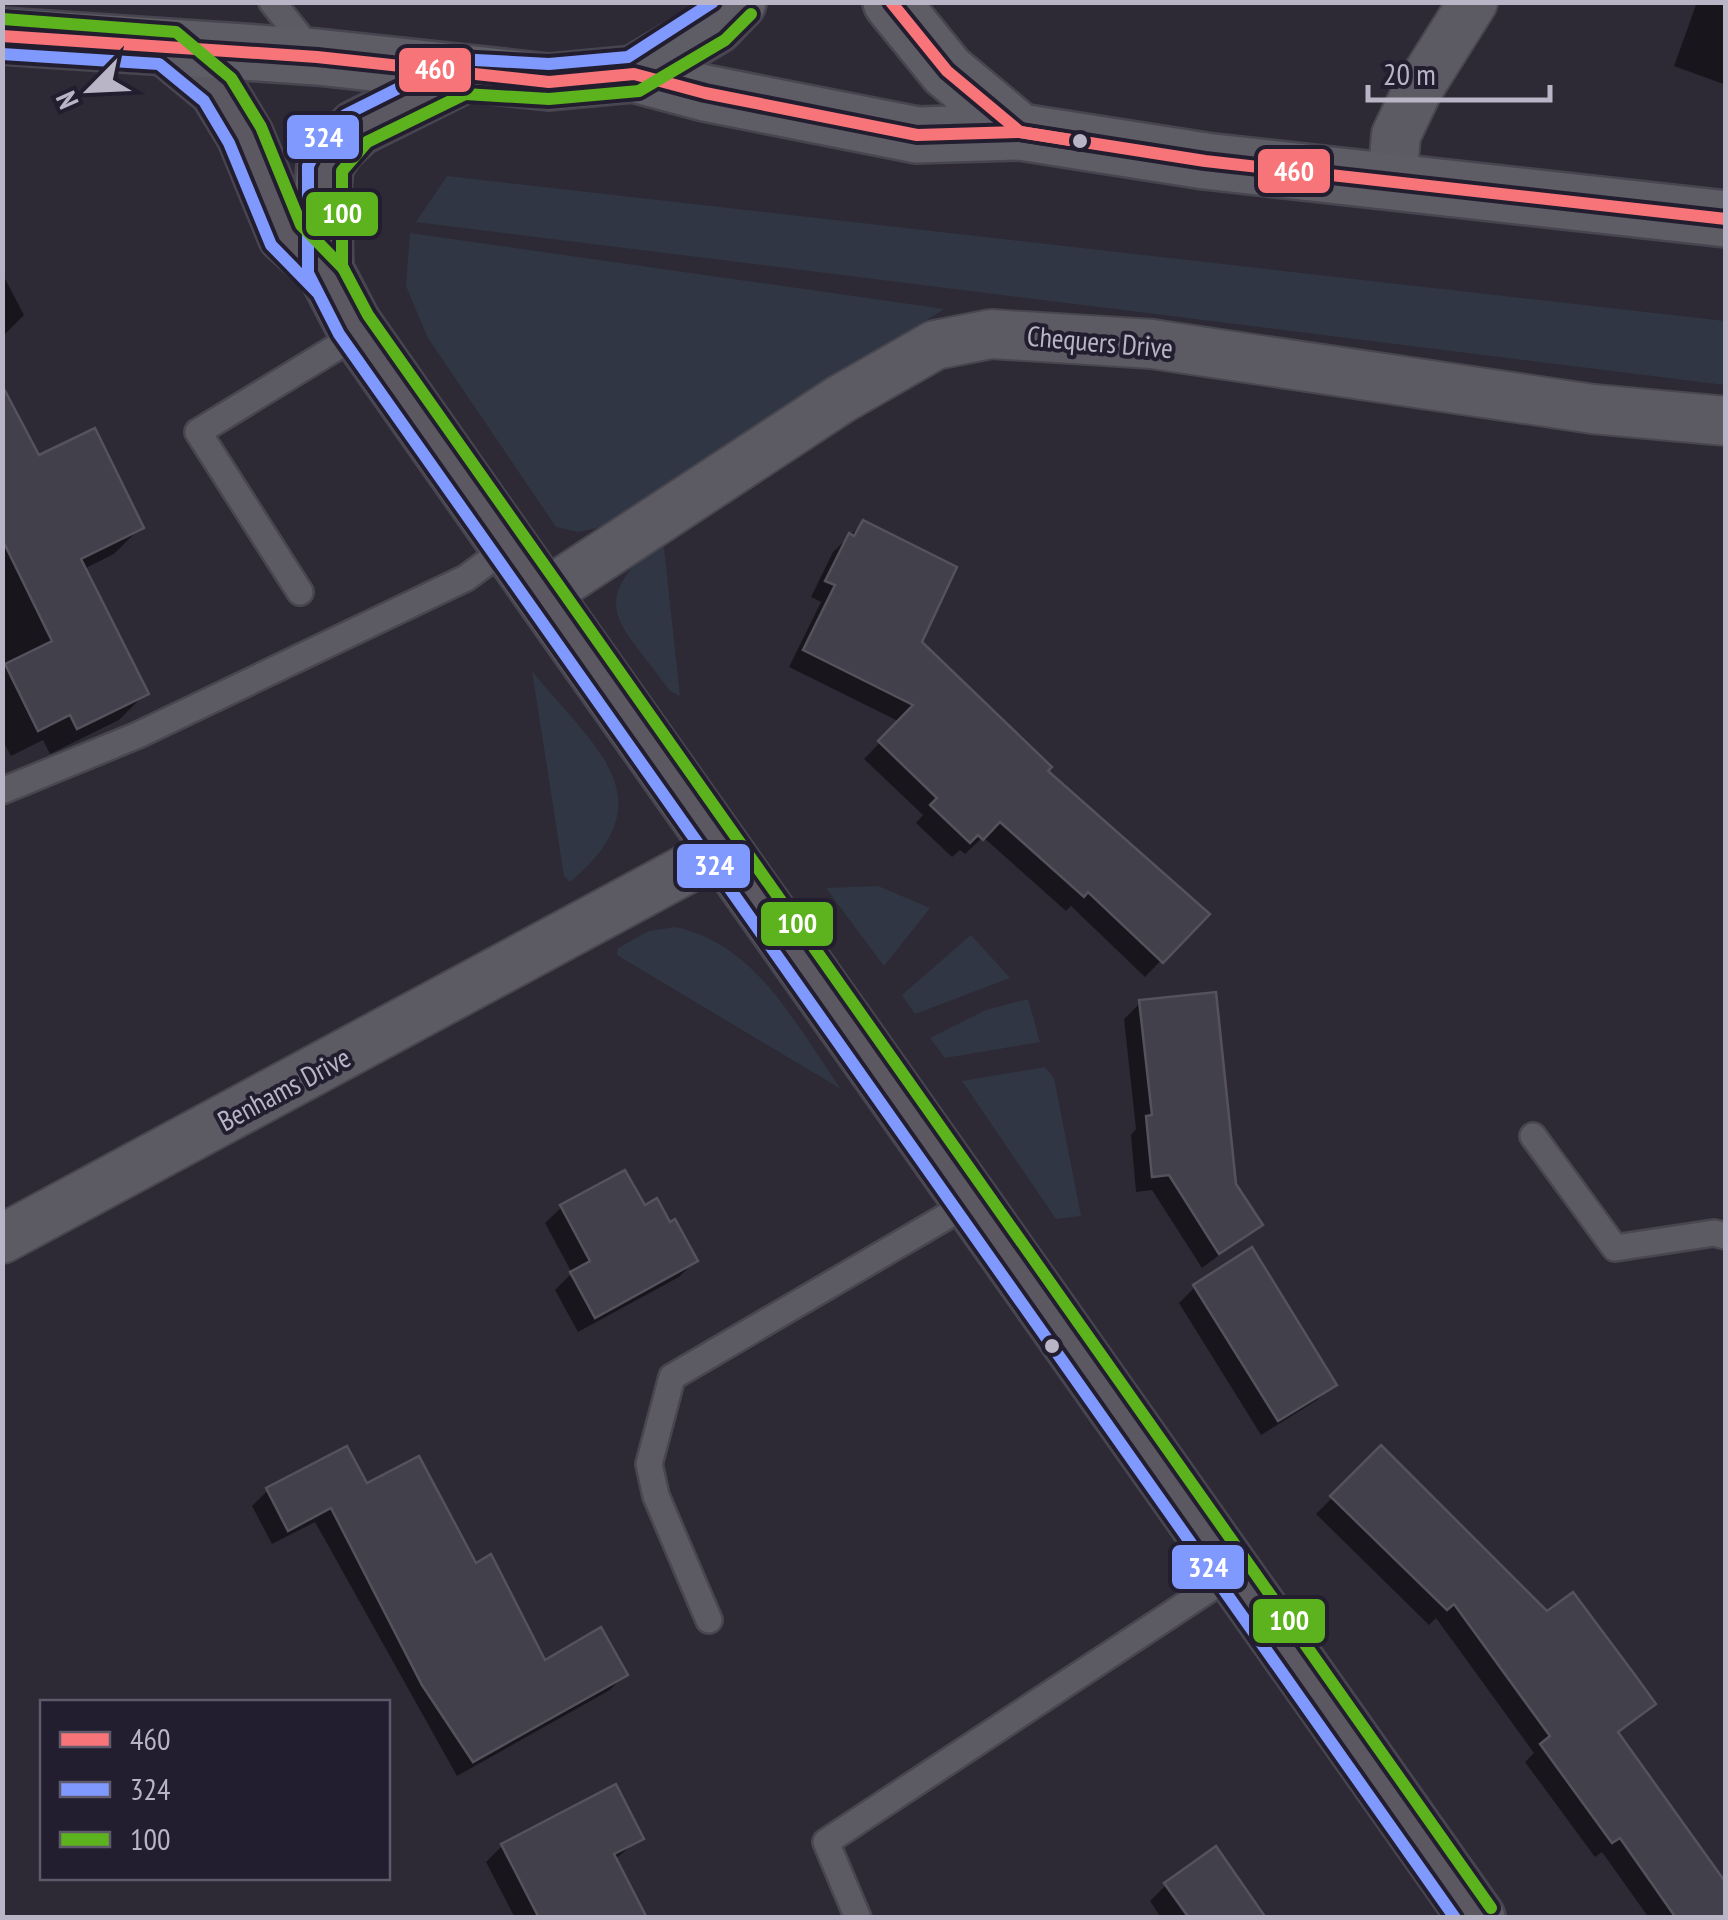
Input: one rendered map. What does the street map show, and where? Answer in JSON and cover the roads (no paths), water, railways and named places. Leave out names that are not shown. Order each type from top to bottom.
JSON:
[{"type":"main road","points":[[5,2],[28,36],[317,57],[461,76],[549,82],[634,74],[705,94],[917,135],[1020,132],[1206,161],[1726,219]]},
{"type":"main road","points":[[634,74],[715,26],[738,2]]},
{"type":"main road","points":[[891,2],[948,71],[1020,132]]},
{"type":"street","points":[[1392,183],[1396,134],[1417,91],[1473,2]]},
{"type":"street","points":[[166,47],[218,88],[245,135],[286,235],[325,270],[360,333],[543,595],[1477,1918]]},
{"type":"street","points":[[325,270],[323,188],[325,166],[336,148],[357,128],[461,76]]},
{"type":"street","name":"Chequers Drive","points":[[543,595],[888,372],[935,345],[991,334],[1152,344],[1592,410],[1726,421]]},
{"type":"street","name":"Benhams Drive","points":[[2,1239],[722,850]]},
{"type":"lane","points":[[272,2],[317,57]]},
{"type":"lane","points":[[300,592],[198,432],[360,333]]},
{"type":"lane","points":[[2,791],[138,735],[466,578],[509,546]]},
{"type":"lane","points":[[1533,1136],[1615,1248],[1714,1233],[1726,1236]]},
{"type":"lane","points":[[709,1620],[656,1496],[649,1464],[672,1376],[973,1202]]},
{"type":"lane","points":[[858,1918],[826,1842],[1232,1574]]}]
